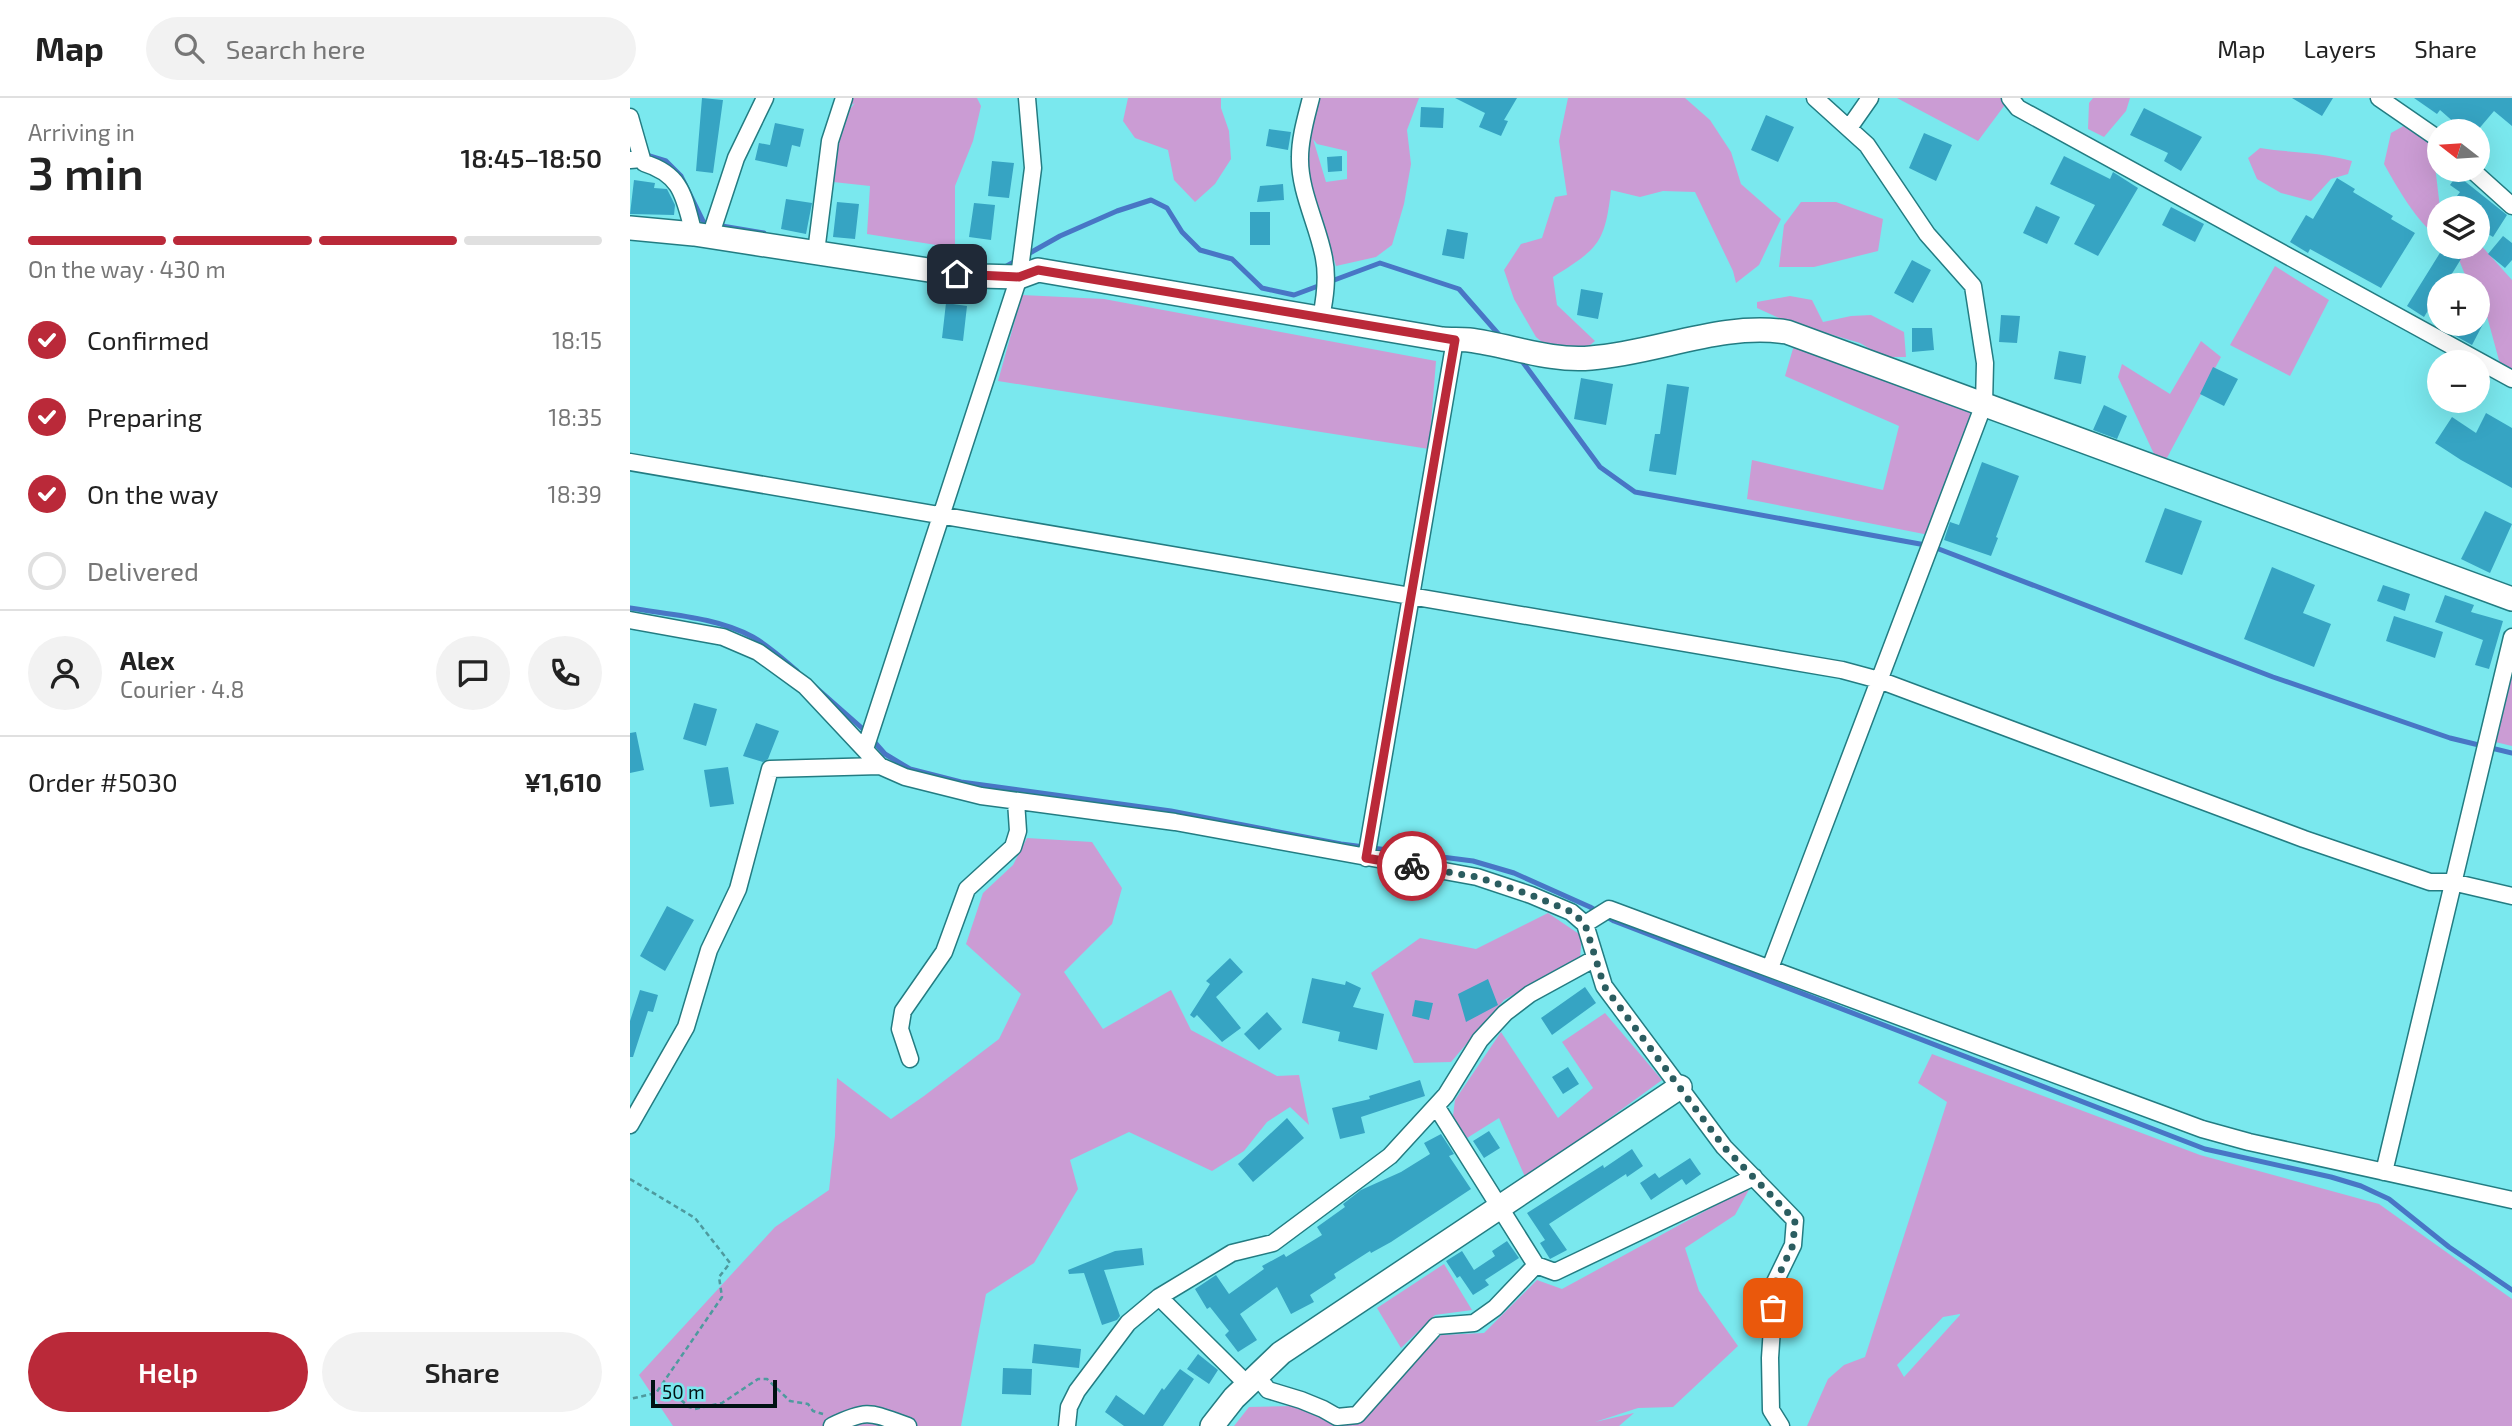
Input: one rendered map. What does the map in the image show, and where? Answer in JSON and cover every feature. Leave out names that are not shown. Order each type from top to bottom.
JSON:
[{"type":"street","points":[[702,235],[765,98]]},
{"type":"street","points":[[816,253],[830,141],[844,98]]},
{"type":"street","points":[[865,749],[1019,277],[1033,168],[1027,98]]},
{"type":"street","points":[[1311,98],[1303,129],[1300,160],[1307,200],[1324,259],[1326,290],[1321,318]]},
{"type":"street","points":[[1770,968],[1984,404],[1985,363],[1973,286],[1927,234],[1867,145],[1815,98]]},
{"type":"street","points":[[1849,128],[1870,98]]},
{"type":"street","points":[[2010,98],[2018,108],[2512,379]]},
{"type":"street","points":[[2379,98],[2427,131]]},
{"type":"street","points":[[630,117],[636,160],[673,176],[702,235]]},
{"type":"street","points":[[2485,182],[2512,206]]},
{"type":"street","points":[[630,228],[702,235],[935,271],[1019,277],[1038,270],[1559,357],[1591,359],[1762,328],[1787,332],[2512,599]]},
{"type":"street","points":[[1366,858],[1455,340]]},
{"type":"street","points":[[630,462],[1842,670],[1879,680],[2304,839],[2430,882],[2452,881],[2512,896]]},
{"type":"street","points":[[630,620],[723,637],[758,652],[805,686],[880,765],[905,777],[938,787],[1016,801],[1175,822],[1477,877],[1572,912],[1585,924],[1604,986],[1724,1147],[1795,1220],[1793,1245],[1775,1283],[1770,1358],[1771,1410],[1781,1426]]},
{"type":"street","points":[[2384,1172],[2512,637]]},
{"type":"street","points":[[630,1125],[685,1027],[709,950],[738,889],[770,769],[880,765]]},
{"type":"street","points":[[910,1059],[900,1029],[903,1011],[944,952],[967,889],[1013,847],[1018,831],[1016,801]]},
{"type":"street","points":[[1585,924],[1609,909],[2202,1129],[2249,1142],[2512,1200]]},
{"type":"street","points":[[1067,1426],[1069,1407],[1092,1370],[1128,1323],[1159,1297],[1232,1253],[1273,1243],[1391,1156],[1436,1106],[1462,1071],[1480,1040],[1505,1013],[1530,994],[1594,959]]},
{"type":"street","points":[[1212,1426],[1281,1353],[1680,1087]]},
{"type":"street","points":[[1436,1106],[1536,1265],[1555,1272],[1754,1177]]},
{"type":"street","points":[[1159,1297],[1252,1381],[1268,1390],[1323,1409],[1336,1417],[1357,1415],[1436,1326],[1474,1323],[1495,1308],[1536,1265]]},
{"type":"street","points":[[832,1426],[851,1417],[873,1413],[908,1426]]},
{"type":"path","points":[[630,1179],[695,1218],[730,1264],[719,1277],[722,1297],[656,1393],[630,1399]]},
{"type":"path","points":[[662,1383],[689,1407],[695,1409],[722,1403],[758,1379],[767,1379],[790,1401],[808,1404],[813,1411],[851,1417]]},
{"type":"shaded area","points":[[844,98],[977,98],[981,106],[973,141],[955,186],[955,248],[867,234],[870,186],[824,181],[834,128],[855,103],[839,113]]},
{"type":"shaded area","points":[[1128,98],[1221,98],[1221,108],[1229,131],[1231,159],[1215,184],[1195,202],[1174,180],[1168,150],[1135,138],[1123,121]]},
{"type":"shaded area","points":[[1318,98],[1419,98],[1407,130],[1411,164],[1404,204],[1392,245],[1376,257],[1336,266],[1307,170],[1309,126]],"holes":[[[1313,139],[1317,144],[1347,151],[1347,179],[1326,182]]]},
{"type":"shaded area","points":[[1568,98],[1685,98],[1710,120],[1731,152],[1741,184],[1781,219],[1759,265],[1736,283],[1733,271],[1695,192],[1663,191],[1640,197],[1611,190],[1606,223],[1596,244],[1580,259],[1553,277],[1557,305],[1595,341],[1584,350],[1560,357],[1536,337],[1514,299],[1504,270],[1521,244],[1542,238],[1555,197],[1567,195],[1559,141]]},
{"type":"shaded area","points":[[1897,98],[2010,98],[1978,141]]},
{"type":"shaded area","points":[[2093,98],[2130,98],[2126,111],[2104,137],[2088,129],[2089,103]]},
{"type":"shaded area","points":[[2407,124],[2427,131],[2427,182],[2437,182],[2439,196],[2427,196],[2427,227],[2401,194],[2384,164],[2391,133]]},
{"type":"shaded area","points":[[2260,148],[2318,154],[2352,161],[2348,174],[2331,179],[2311,201],[2281,193],[2257,179],[2248,158]]},
{"type":"shaded area","points":[[1801,202],[1836,202],[1883,219],[1878,251],[1814,267],[1779,267],[1784,225]]},
{"type":"shaded area","points":[[2490,255],[2512,280],[2512,374],[2500,364],[2490,327],[2490,273],[2464,273],[2459,259],[2490,259]]},
{"type":"shaded area","points":[[2275,266],[2329,300],[2290,376],[2230,345]]},
{"type":"shaded area","points":[[1022,295],[1104,299],[1436,361],[1429,449],[998,381]]},
{"type":"shaded area","points":[[1790,296],[1812,300],[1823,322],[1871,315],[1904,332],[1906,357],[1884,357],[1860,343],[1788,322],[1757,308],[1757,302]]},
{"type":"shaded area","points":[[1797,335],[1984,404],[1934,536],[1747,499],[1752,460],[1883,490],[1899,426],[1785,376]]},
{"type":"shaded area","points":[[2201,341],[2221,357],[2161,469],[2118,377],[2122,364],[2170,394]]},
{"type":"shaded area","points":[[2512,665],[2512,746],[2487,740]]},
{"type":"shaded area","points":[[1027,838],[1092,842],[1122,888],[1112,924],[1064,972],[1103,1029],[1171,990],[1191,1030],[1277,1076],[1299,1075],[1309,1125],[1290,1107],[1267,1122],[1244,1151],[1212,1171],[1129,1132],[1070,1160],[1078,1189],[1034,1263],[986,1294],[961,1426],[673,1426],[639,1375],[775,1227],[829,1190],[835,1136],[837,1078],[891,1119],[999,1039],[1021,994],[966,944],[983,893],[1013,865]]},
{"type":"shaded area","points":[[1548,913],[1582,936],[1580,958],[1504,1000],[1451,1062],[1414,1063],[1371,973],[1420,938],[1476,949]]},
{"type":"shaded area","points":[[1605,1013],[1662,1080],[1526,1179],[1499,1118],[1467,1138],[1453,1116],[1455,1100],[1501,1032],[1558,1118],[1593,1088],[1562,1042]]},
{"type":"shaded area","points":[[1932,1054],[2200,1155],[2379,1204],[2512,1299],[2512,1426],[1807,1426],[1828,1379],[1844,1365],[1865,1357],[1947,1102],[1918,1083]],"holes":[[[1960,1315],[1904,1377],[1897,1365],[1943,1317]]]},
{"type":"shaded area","points":[[1751,1186],[1735,1215],[1685,1248],[1699,1291],[1738,1346],[1673,1407],[1638,1408],[1595,1422],[1634,1413],[1619,1426],[1234,1426],[1249,1407],[1294,1406],[1356,1419],[1441,1335],[1484,1333],[1537,1280],[1562,1289]]},
{"type":"shaded area","points":[[1444,1264],[1472,1310],[1435,1315],[1401,1348],[1377,1308]]},
{"type":"building","points":[[702,98],[723,100],[713,173],[696,171]]},
{"type":"building","points":[[1455,98],[1517,98],[1504,120],[1508,121],[1501,136],[1479,127],[1485,113]]},
{"type":"building","points":[[2292,98],[2333,98],[2322,116]]},
{"type":"building","points":[[2414,98],[2512,98],[2512,126],[2494,111],[2487,119],[2450,119],[2440,110],[2437,114]]},
{"type":"building","points":[[1421,107],[1444,108],[1443,128],[1420,127]]},
{"type":"building","points":[[2144,108],[2202,137],[2181,171],[2164,161],[2168,153],[2130,135]]},
{"type":"building","points":[[1766,115],[1794,127],[1778,162],[1751,150]]},
{"type":"building","points":[[775,123],[804,129],[800,147],[792,145],[787,167],[755,160],[759,143],[770,145]]},
{"type":"building","points":[[1269,129],[1291,132],[1288,150],[1266,146]]},
{"type":"building","points":[[1924,133],[1952,145],[1936,181],[1909,168]]},
{"type":"building","points":[[1342,156],[1342,171],[1328,172],[1327,157]]},
{"type":"building","points":[[2064,156],[2110,179],[2113,172],[2138,188],[2098,256],[2074,244],[2095,205],[2050,184]]},
{"type":"building","points":[[992,161],[1014,163],[1009,198],[988,196]]},
{"type":"building","points":[[2337,178],[2355,189],[2353,192],[2393,216],[2391,219],[2415,233],[2381,288],[2310,249],[2308,253],[2290,242],[2306,215],[2313,219]]},
{"type":"building","points":[[634,180],[655,183],[654,188],[667,189],[675,205],[674,215],[630,214]]},
{"type":"building","points":[[2452,182],[2466,182],[2483,196],[2457,196],[2460,192],[2450,185]]},
{"type":"building","points":[[1283,184],[1284,200],[1257,202],[1260,186]]},
{"type":"building","points":[[786,199],[812,203],[806,234],[781,229]]},
{"type":"building","points":[[2490,201],[2507,215],[2493,237],[2490,235]]},
{"type":"building","points":[[837,202],[859,204],[855,239],[833,237]]},
{"type":"building","points":[[974,203],[995,205],[991,240],[969,237]]},
{"type":"building","points":[[2036,206],[2060,217],[2047,244],[2023,233]]},
{"type":"building","points":[[2171,207],[2204,224],[2195,242],[2162,225]]},
{"type":"building","points":[[1250,212],[1270,212],[1270,245],[1250,245]]},
{"type":"building","points":[[1447,229],[1468,233],[1464,259],[1442,255]]},
{"type":"building","points":[[2503,236],[2512,243],[2512,260],[2505,268],[2490,256],[2490,252]]},
{"type":"building","points":[[2436,259],[2461,259],[2452,273],[2427,273]]},
{"type":"building","points":[[1912,260],[1931,270],[1913,303],[1894,293]]},
{"type":"building","points":[[2427,274],[2427,312],[2424,317],[2407,306]]},
{"type":"building","points":[[1581,289],[1603,293],[1598,319],[1577,315]]},
{"type":"building","points":[[946,303],[967,306],[963,341],[942,338]]},
{"type":"building","points":[[2001,315],[2020,316],[2017,343],[1999,342]]},
{"type":"building","points":[[1912,328],[1932,328],[1934,350],[1912,352]]},
{"type":"building","points":[[2456,336],[2477,336],[2472,345]]},
{"type":"building","points":[[2059,351],[2086,356],[2081,384],[2054,379]]},
{"type":"building","points":[[2213,367],[2238,379],[2224,406],[2200,394]]},
{"type":"building","points":[[1581,378],[1613,384],[1606,425],[1574,419]]},
{"type":"building","points":[[1667,384],[1689,387],[1676,475],[1649,471],[1655,434],[1660,434]]},
{"type":"building","points":[[2104,405],[2127,416],[2117,439],[2093,430]]},
{"type":"building","points":[[2486,413],[2512,428],[2512,488],[2435,443],[2452,417],[2476,433]]},
{"type":"building","points":[[1982,462],[2019,476],[1991,556],[1944,540],[1950,522],[1959,525]]},
{"type":"building","points":[[2165,508],[2202,521],[2182,575],[2145,562]]},
{"type":"building","points":[[2485,511],[2512,524],[2490,573],[2461,559]]},
{"type":"building","points":[[2272,567],[2315,585],[2303,613],[2331,624],[2314,667],[2244,639]]},
{"type":"building","points":[[2383,585],[2410,594],[2405,611],[2377,601]]},
{"type":"building","points":[[2445,595],[2474,605],[2471,612],[2503,621],[2489,669],[2475,665],[2483,640],[2435,622]]},
{"type":"building","points":[[2394,616],[2443,632],[2435,658],[2386,641]]},
{"type":"building","points":[[694,703],[717,709],[706,746],[683,739]]},
{"type":"building","points":[[756,723],[779,731],[768,759],[763,762],[743,756]]},
{"type":"building","points":[[636,732],[644,770],[630,773],[630,733]]},
{"type":"building","points":[[728,767],[734,804],[710,807],[704,770]]},
{"type":"building","points":[[667,906],[694,920],[665,971],[640,956]]},
{"type":"building","points":[[1230,958],[1243,972],[1216,997],[1241,1028],[1222,1042],[1197,1015],[1194,1018],[1190,1015],[1210,984],[1206,981]]},
{"type":"building","points":[[1312,978],[1345,985],[1346,981],[1361,988],[1353,1007],[1384,1014],[1377,1050],[1338,1041],[1340,1032],[1302,1023]]},
{"type":"building","points":[[1488,979],[1498,1005],[1466,1022],[1458,994]]},
{"type":"building","points":[[1585,987],[1596,1003],[1552,1035],[1541,1018]]},
{"type":"building","points":[[640,990],[658,995],[653,1012],[648,1011],[633,1057],[630,1057],[630,1021]]},
{"type":"building","points":[[1415,1000],[1433,1003],[1429,1020],[1412,1016]]},
{"type":"building","points":[[1267,1012],[1282,1029],[1259,1050],[1244,1034]]},
{"type":"building","points":[[1568,1067],[1579,1084],[1563,1094],[1552,1077]]},
{"type":"building","points":[[1420,1080],[1425,1096],[1361,1117],[1365,1133],[1340,1139],[1332,1108],[1370,1099],[1369,1096]]},
{"type":"building","points":[[1287,1118],[1304,1138],[1253,1182],[1238,1164]]},
{"type":"building","points":[[1489,1131],[1500,1148],[1484,1158],[1473,1141]]},
{"type":"building","points":[[1441,1134],[1454,1154],[1449,1156],[1471,1189],[1391,1242],[1371,1253],[1370,1251],[1334,1274],[1336,1278],[1310,1295],[1314,1302],[1291,1314],[1277,1287],[1240,1314],[1257,1340],[1238,1352],[1225,1335],[1229,1331],[1210,1307],[1207,1309],[1195,1289],[1216,1275],[1229,1294],[1264,1269],[1262,1266],[1284,1254],[1286,1257],[1322,1235],[1317,1227],[1345,1207],[1343,1204],[1361,1190],[1401,1172],[1430,1154],[1424,1143]]},
{"type":"building","points":[[1632,1149],[1643,1166],[1627,1177],[1626,1174],[1549,1224],[1567,1250],[1550,1259],[1540,1243],[1545,1240],[1527,1213]]},
{"type":"building","points":[[1690,1158],[1701,1174],[1686,1185],[1682,1179],[1651,1200],[1640,1183],[1655,1173],[1659,1178]]},
{"type":"building","points":[[1507,1241],[1519,1258],[1485,1280],[1489,1285],[1473,1295],[1446,1261],[1462,1251],[1474,1270],[1495,1256],[1492,1251]]},
{"type":"building","points":[[1142,1248],[1144,1265],[1104,1270],[1120,1316],[1117,1320],[1102,1325],[1084,1273],[1069,1274],[1068,1270],[1115,1251]]},
{"type":"building","points":[[1034,1344],[1081,1349],[1079,1368],[1032,1363]]},
{"type":"building","points":[[1198,1354],[1218,1370],[1209,1384],[1187,1369]]},
{"type":"building","points":[[1003,1368],[1032,1369],[1031,1395],[1002,1394]]},
{"type":"building","points":[[1180,1369],[1194,1379],[1163,1426],[1124,1426],[1105,1412],[1116,1395],[1144,1415],[1162,1388],[1164,1390]]},
{"type":"waterway","points":[[643,154],[666,161],[681,176],[704,223],[764,233]]},
{"type":"waterway","points":[[1005,267],[1060,236],[1117,211],[1151,200],[1167,208],[1182,232],[1200,250],[1232,259],[1262,288],[1294,295],[1380,263],[1459,289],[1501,337]]},
{"type":"waterway","points":[[1519,357],[1600,467],[1635,492],[1931,546],[2273,677],[2450,738],[2512,753]]},
{"type":"waterway","points":[[630,608],[693,618],[739,630],[765,644],[797,671]]},
{"type":"waterway","points":[[812,684],[863,729],[885,754],[910,769],[961,782],[1171,811],[1341,844],[1473,861],[1514,873],[1590,907],[1614,921],[2205,1149],[2361,1186],[2389,1199],[2449,1247],[2512,1290]]},
{"type":"way so far","points":[[1412,866],[1477,877],[1531,895],[1572,912],[1585,924],[1604,986],[1724,1147],[1795,1220],[1793,1245],[1775,1283],[1773,1308]]},
{"type":"route","points":[[957,274],[1019,277],[1038,270],[1455,340],[1366,858],[1412,866]]}]
